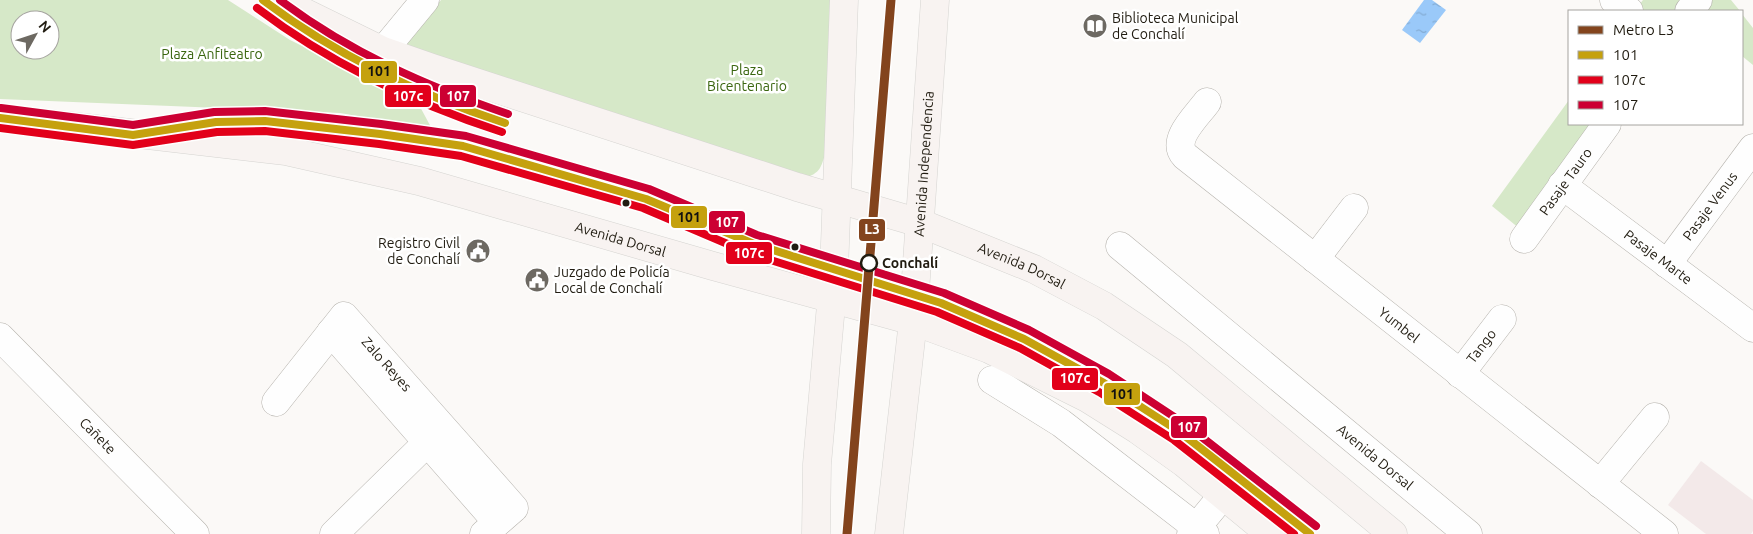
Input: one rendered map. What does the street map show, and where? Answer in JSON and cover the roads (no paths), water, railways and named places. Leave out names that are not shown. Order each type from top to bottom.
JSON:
[{"type":"main road","name":"Avenida Dorsal","points":[[278,0],[382,51],[472,82],[837,199],[920,222],[1034,269],[1138,327],[1214,384],[1394,534]]},
{"type":"main road","points":[[816,534],[817,464],[833,299],[844,0]]},
{"type":"main road","name":"Avenida Independencia","points":[[889,534],[914,321],[935,0]]},
{"type":"main road","name":"Avenida Dorsal","points":[[0,118],[286,151],[419,181],[914,321],[989,349],[1086,398],[1146,436],[1224,494],[1270,534]]},
{"type":"street","points":[[382,51],[425,0]]},
{"type":"street","points":[[1614,0],[1628,10]]},
{"type":"street","points":[[1690,10],[1698,0]]},
{"type":"street","name":"Yumbel","points":[[1207,102],[1181,138],[1181,153],[1664,534]]},
{"type":"street","name":"Pasaje Tauro","points":[[1524,239],[1606,125]]},
{"type":"street","name":"Pasaje Venus","points":[[1667,264],[1753,148]]},
{"type":"street","name":"Pasaje Marte","points":[[1562,185],[1753,328]]},
{"type":"street","points":[[1315,259],[1354,208]]},
{"type":"street","name":"Avenida Dorsal","points":[[1120,246],[1468,534]]},
{"type":"street","name":"Zalo Reyes","points":[[276,402],[344,316],[436,434],[514,508],[490,528]]},
{"type":"street","name":"Tango","points":[[1460,374],[1502,319]]},
{"type":"street","name":"Cañete","points":[[0,336],[194,534]]},
{"type":"street","points":[[992,380],[1061,423],[1197,532],[1224,494]]},
{"type":"street","points":[[1600,484],[1655,417]]},
{"type":"street","points":[[334,534],[436,434]]},
{"type":"water","points":[[1424,0],[1432,0],[1446,10],[1420,43],[1402,30]]},
{"type":"metro line","name":"L3","points":[[847,534],[891,0]]},
{"type":"place","name":"Biblioteca Municipal de Conchalí","points":[[1095,26]]},
{"type":"place","name":"Registro Civil de Conchalí","points":[[478,251]]},
{"type":"place","name":"Conchalí","points":[[869,263]]},
{"type":"place","name":"Juzgado de Policía Local de Conchalí","points":[[537,280]]},
{"type":"park label","name":"Plaza Anfiteatro","points":[[212,54]]},
{"type":"park label","name":"Plaza Bicentenario","points":[[747,78]]}]
